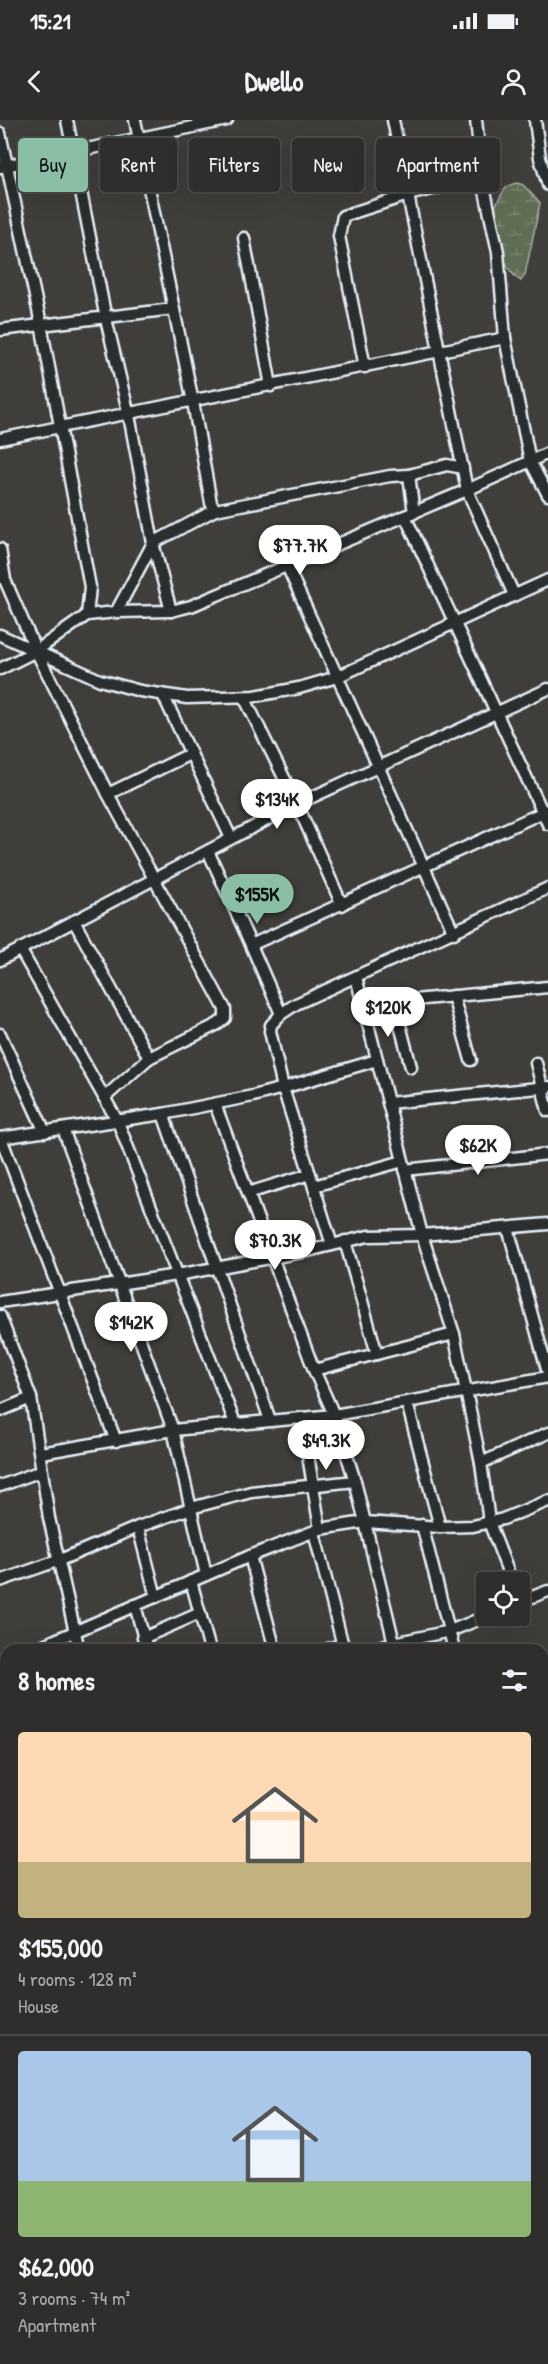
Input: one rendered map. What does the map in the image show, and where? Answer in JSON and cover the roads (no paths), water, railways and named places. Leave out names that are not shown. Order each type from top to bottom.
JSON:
[{"type":"street","points":[[66,120],[69,138]]},
{"type":"street","points":[[135,120],[140,138],[227,120]]},
{"type":"street","points":[[393,120],[467,490],[514,595]]},
{"type":"street","points":[[476,120],[478,138]]},
{"type":"street","points":[[535,120],[540,158],[548,185]]},
{"type":"street","points":[[0,133],[3,167],[41,324],[90,586],[87,615]]},
{"type":"street","points":[[3,167],[18,164]]},
{"type":"street","points":[[80,192],[106,319],[129,415],[153,543],[171,611]]},
{"type":"street","points":[[150,192],[211,503],[215,510]]},
{"type":"street","points":[[365,367],[339,236],[343,216],[420,192]]},
{"type":"street","points":[[485,192],[498,252],[505,338],[530,461],[548,495]]},
{"type":"street","points":[[244,238],[271,386]]},
{"type":"street","points":[[0,330],[106,319],[173,309]]},
{"type":"street","points":[[0,439],[505,338]]},
{"type":"street","points":[[0,669],[36,651],[87,615],[171,611],[191,606],[409,515],[548,453]]},
{"type":"street","points":[[116,612],[153,543],[215,510],[390,476],[409,475],[447,465],[463,468]]},
{"type":"street","points":[[409,475],[409,515],[455,622],[545,812],[548,824]]},
{"type":"street","points":[[0,549],[5,580],[36,651],[108,794],[225,1009],[225,1018],[218,1024],[149,1058],[104,1098]]},
{"type":"street","points":[[287,566],[454,933]]},
{"type":"street","points":[[0,635],[100,680],[163,695],[213,699],[244,697],[299,688],[337,677],[548,580]]},
{"type":"street","points":[[0,960],[297,804],[548,689]]},
{"type":"street","points":[[163,695],[231,838]]},
{"type":"street","points":[[244,697],[297,804],[342,905]]},
{"type":"street","points":[[108,794],[190,754]]},
{"type":"street","points":[[251,945],[545,812]]},
{"type":"street","points":[[207,851],[281,1014]]},
{"type":"street","points":[[332,1245],[283,1088],[270,1031],[271,1025],[281,1014],[296,1004],[548,888]]},
{"type":"street","points":[[74,921],[149,1058]]},
{"type":"street","points":[[20,949],[118,1122],[235,1423]]},
{"type":"street","points":[[356,977],[422,1235],[454,1334],[468,1393],[489,1522],[508,1572]]},
{"type":"street","points":[[363,1005],[548,987]]},
{"type":"street","points":[[453,996],[471,1060]]},
{"type":"street","points":[[394,1002],[411,1067]]},
{"type":"street","points":[[0,1034],[45,1132]]},
{"type":"street","points":[[116,1442],[1,1138],[118,1122],[215,1104],[283,1088],[377,1060]]},
{"type":"street","points":[[537,1063],[545,1087],[548,1111]]},
{"type":"street","points":[[388,1103],[545,1087]]},
{"type":"street","points":[[215,1104],[314,1370],[334,1415],[355,1481],[394,1643]]},
{"type":"street","points":[[163,1114],[270,1420]]},
{"type":"street","points":[[63,1129],[173,1430],[206,1575]]},
{"type":"street","points":[[314,1186],[404,1165],[548,1154]]},
{"type":"street","points":[[248,1193],[310,1174]]},
{"type":"street","points":[[0,1302],[217,1268],[368,1236],[422,1235],[548,1224]]},
{"type":"street","points":[[40,1453],[116,1442],[173,1430],[334,1415],[468,1393],[548,1375],[508,1228]]},
{"type":"street","points":[[345,1241],[377,1354]]},
{"type":"street","points":[[0,1316],[31,1398],[49,1518],[77,1644]]},
{"type":"street","points":[[314,1370],[454,1334]]},
{"type":"street","points":[[0,1351],[12,1347]]},
{"type":"street","points":[[0,1411],[31,1398]]},
{"type":"street","points":[[408,1403],[440,1527]]},
{"type":"street","points":[[302,1418],[314,1486],[317,1531],[343,1644]]},
{"type":"street","points":[[481,1463],[548,1433]]},
{"type":"street","points":[[0,1486],[41,1471]]},
{"type":"street","points":[[0,1581],[60,1560],[138,1527],[191,1508],[251,1492],[355,1481]]},
{"type":"street","points":[[46,1644],[250,1556],[317,1531],[365,1522],[440,1527],[473,1526],[503,1519],[548,1501]]},
{"type":"street","points":[[422,1525],[453,1644]]},
{"type":"street","points":[[138,1527],[156,1597]]},
{"type":"street","points":[[250,1556],[273,1644]]},
{"type":"street","points":[[191,1581],[208,1644]]},
{"type":"street","points":[[530,1598],[548,1591]]},
{"type":"street","points":[[135,1605],[145,1644]]},
{"type":"street","points":[[143,1638],[200,1613]]},
{"type":"street","points":[[390,1644],[450,1631],[476,1620]]}]
